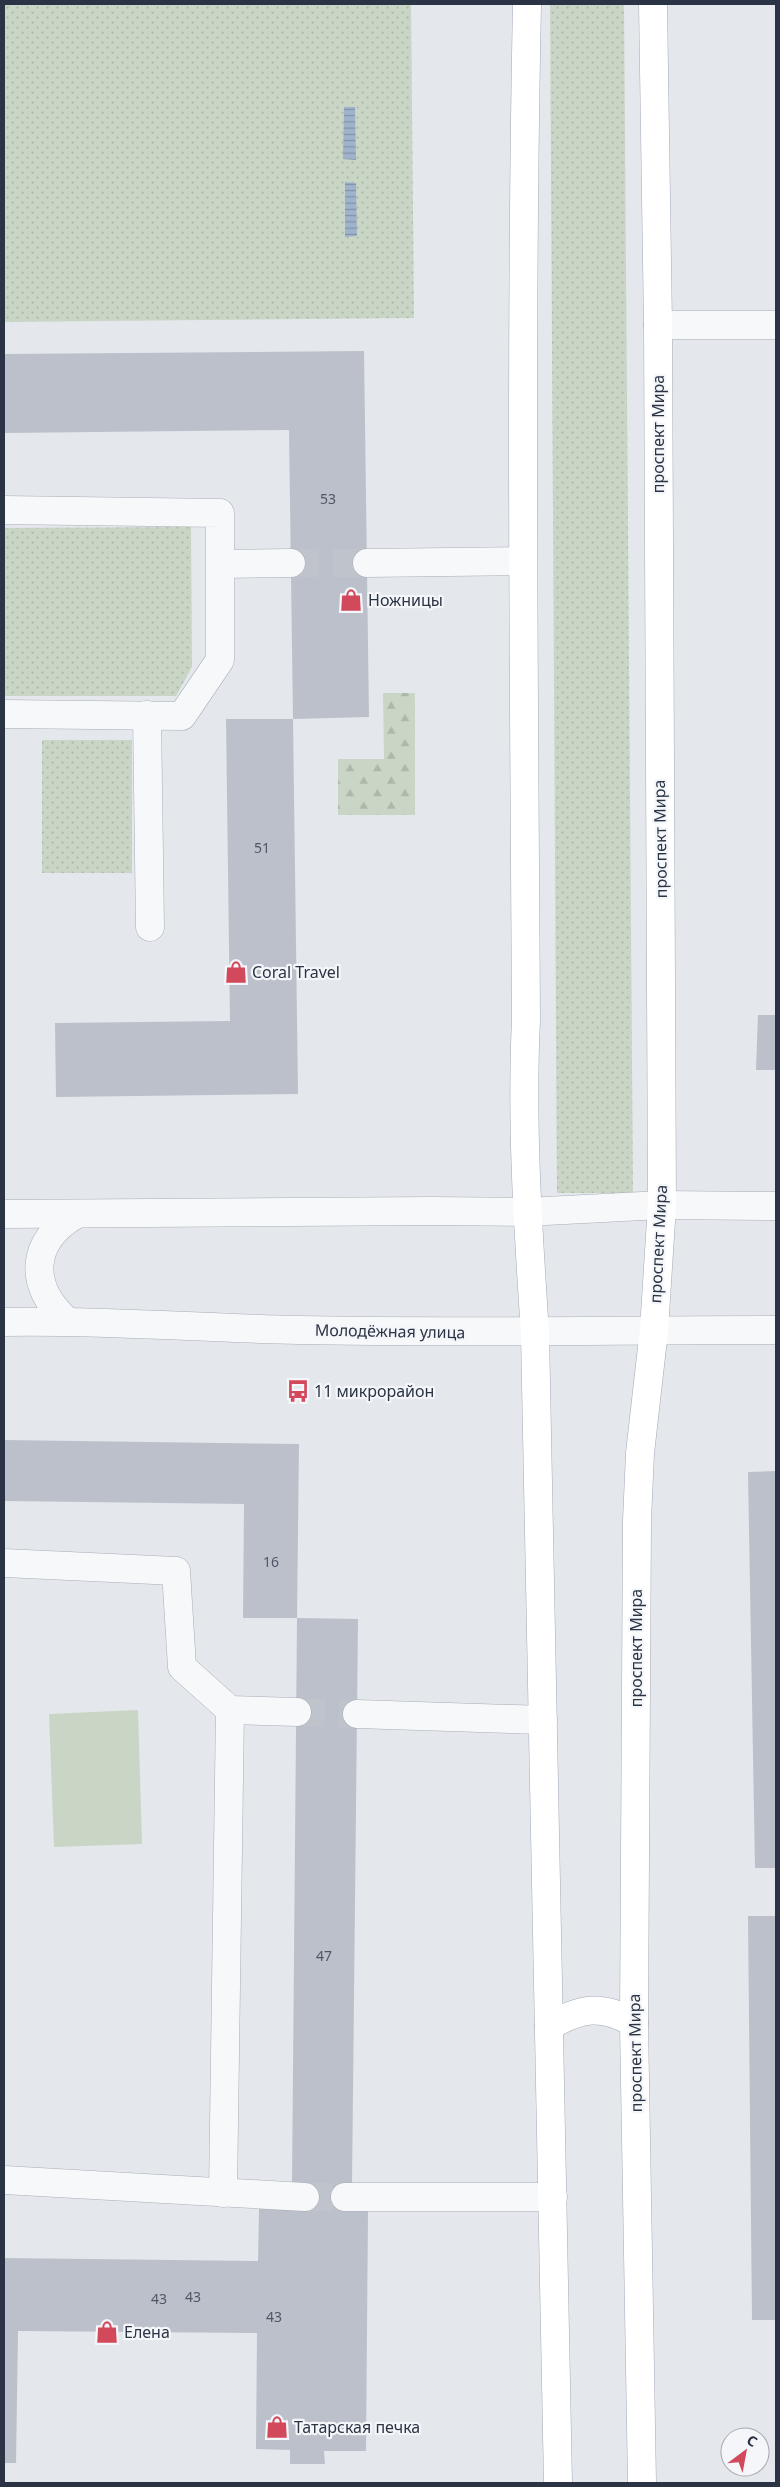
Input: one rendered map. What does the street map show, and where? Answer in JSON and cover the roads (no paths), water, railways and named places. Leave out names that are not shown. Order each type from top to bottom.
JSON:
[{"type":"main road","points":[[527,4],[524,169],[522,561],[526,1010],[523,1083],[526,1212],[535,1333],[558,2483]]},
{"type":"main road","name":"проспект Мира","points":[[642,2483],[634,2022],[637,1521],[640,1453],[654,1330],[662,1205],[658,325],[653,4]]},
{"type":"main road","points":[[549,2026],[567,2016],[584,2010],[601,2010],[618,2014],[634,2022]]},
{"type":"street","points":[[658,325],[776,325]]},
{"type":"street","points":[[4,510],[220,513],[221,564],[220,660],[182,716],[4,714]]},
{"type":"street","points":[[367,563],[522,561]]},
{"type":"street","points":[[221,564],[291,564]]},
{"type":"street","points":[[147,716],[150,927]]},
{"type":"street","points":[[4,1214],[526,1212],[662,1205],[776,1206]]},
{"type":"street","points":[[67,1320],[53,1308],[43,1293],[39,1274],[40,1256],[47,1239],[59,1225],[75,1215]]},
{"type":"street","name":"Молодёжная улица","points":[[4,1322],[67,1320],[298,1330],[535,1333],[654,1330],[776,1330]]},
{"type":"street","points":[[4,1563],[176,1571],[182,1667],[230,1710],[296,1712]]},
{"type":"street","points":[[223,2193],[230,1710]]},
{"type":"street","points":[[357,1714],[543,1720]]},
{"type":"street","points":[[4,2180],[305,2197]]},
{"type":"street","points":[[345,2197],[553,2197]]},
{"type":"water","points":[[344,107],[355,107],[356,160],[343,159]]},
{"type":"water","points":[[345,182],[356,183],[357,236],[345,237]]},
{"type":"tunnel","points":[[291,563],[367,563]]},
{"type":"tunnel","points":[[297,1712],[357,1714]]},
{"type":"tunnel","points":[[305,2197],[345,2197]]},
{"type":"place","name":"Ножницы","points":[[351,600]]},
{"type":"place","name":"Coral Travel","points":[[236,972]]},
{"type":"place","name":"11 микрорайон","points":[[298,1391]]},
{"type":"place","name":"Елена","points":[[107,2332]]},
{"type":"place","name":"Татарская печка","points":[[277,2427]]}]
